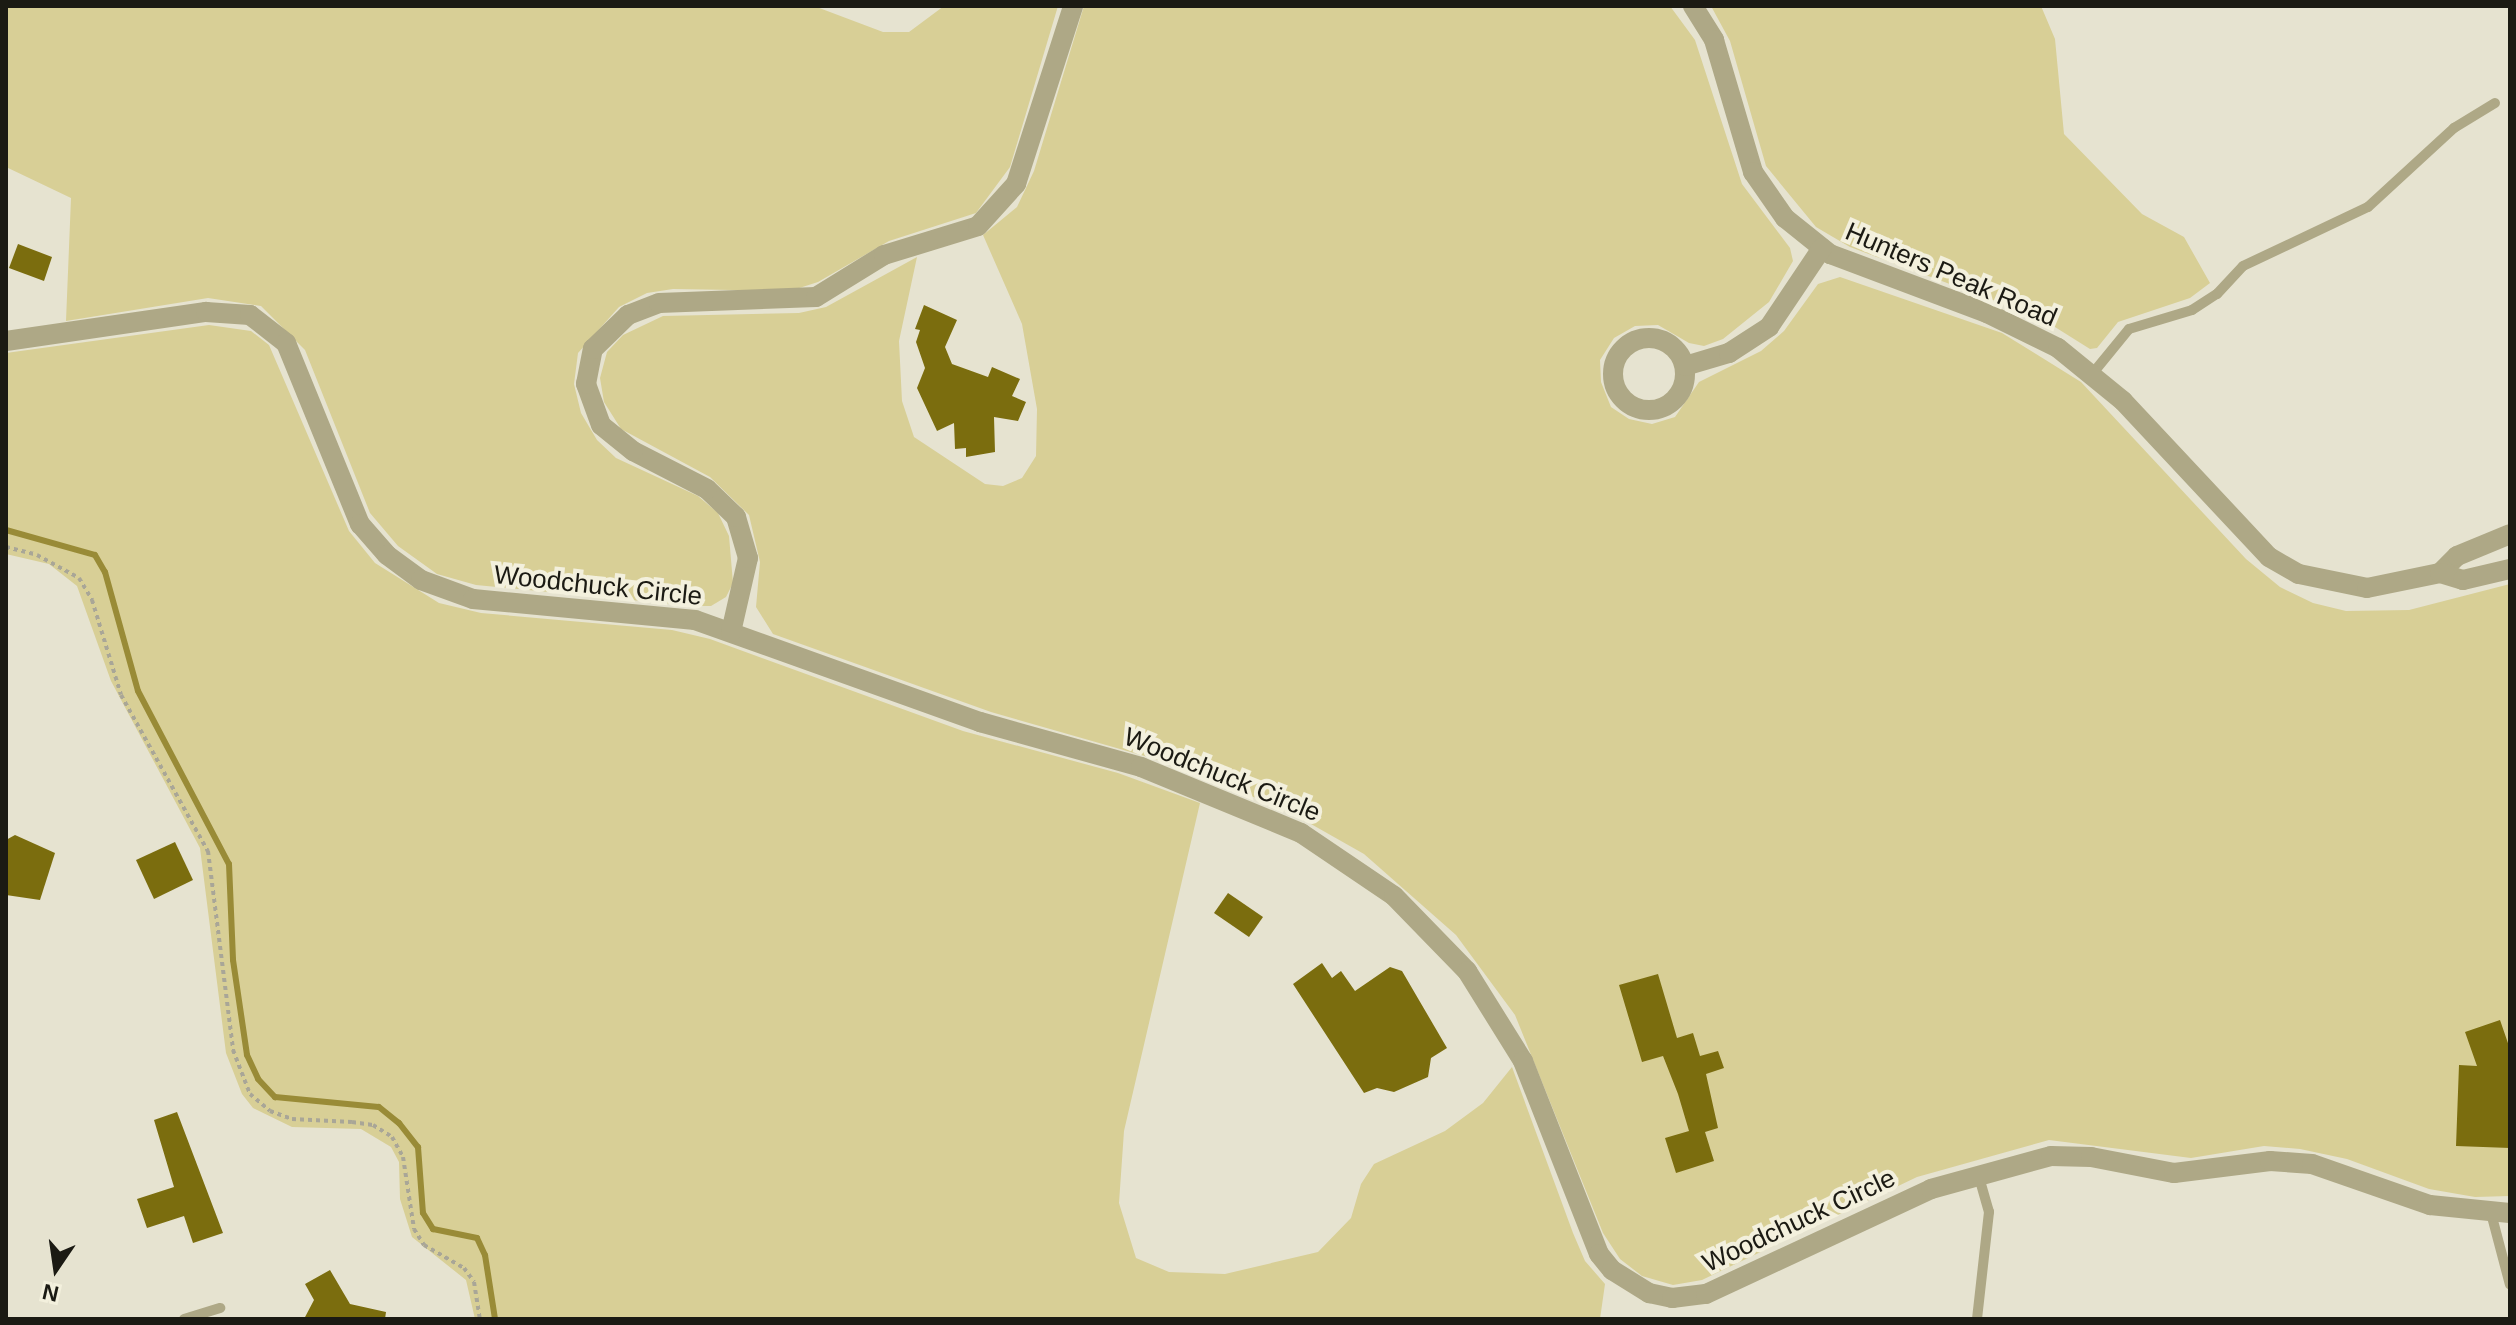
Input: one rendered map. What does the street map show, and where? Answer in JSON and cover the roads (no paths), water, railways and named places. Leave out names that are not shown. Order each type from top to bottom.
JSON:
[{"type":"street","points":[[731,632],[748,558],[736,517],[707,489],[633,451],[601,425],[586,384],[593,349],[614,325],[642,308],[678,301],[776,302],[816,297],[884,255],[978,226],[1016,184],[1073,6]]},
{"type":"street","name":"Hunters Peak Road","points":[[1693,6],[1714,40],[1753,172],[1785,218],[1822,248],[1861,269],[2026,330],[2093,373],[2250,541],[2279,563],[2334,585],[2367,588],[2440,573],[2463,580],[2510,569]]},
{"type":"street","points":[[1685,366],[1729,353],[1769,327],[1822,248]]},
{"type":"street","name":"Woodchuck Circle","points":[[6,341],[206,312],[250,315],[286,343],[350,505],[374,542],[403,569],[438,589],[473,599],[672,616],[731,632],[980,722],[1104,755],[1232,802],[1301,833],[1369,875],[1443,944],[1497,1012],[1523,1061],[1599,1254],[1612,1270],[1649,1293],[1672,1298],[1706,1294],[1881,1210],[1978,1174],[2071,1155],[2174,1173],[2289,1162],[2337,1171],[2430,1205],[2500,1213]]},
{"type":"street","name":"Hunters Peak Road","points":[[2440,573],[2457,556],[2510,534]]},
{"type":"lane","points":[[2093,373],[2129,329],[2192,310],[2217,294],[2243,266],[2368,207],[2454,128],[2495,103]]},
{"type":"lane","points":[[1977,1319],[1989,1212],[1978,1174]]},
{"type":"lane","points":[[2500,1213],[2510,1285]]},
{"type":"lane","points":[[184,1319],[220,1308]]},
{"type":"waterway","points":[[6,530],[95,555],[105,572],[138,691],[229,864],[233,960],[247,1055],[258,1079],[275,1097],[379,1107],[399,1123],[418,1147],[423,1213],[433,1229],[477,1238],[485,1255],[495,1319]]}]
